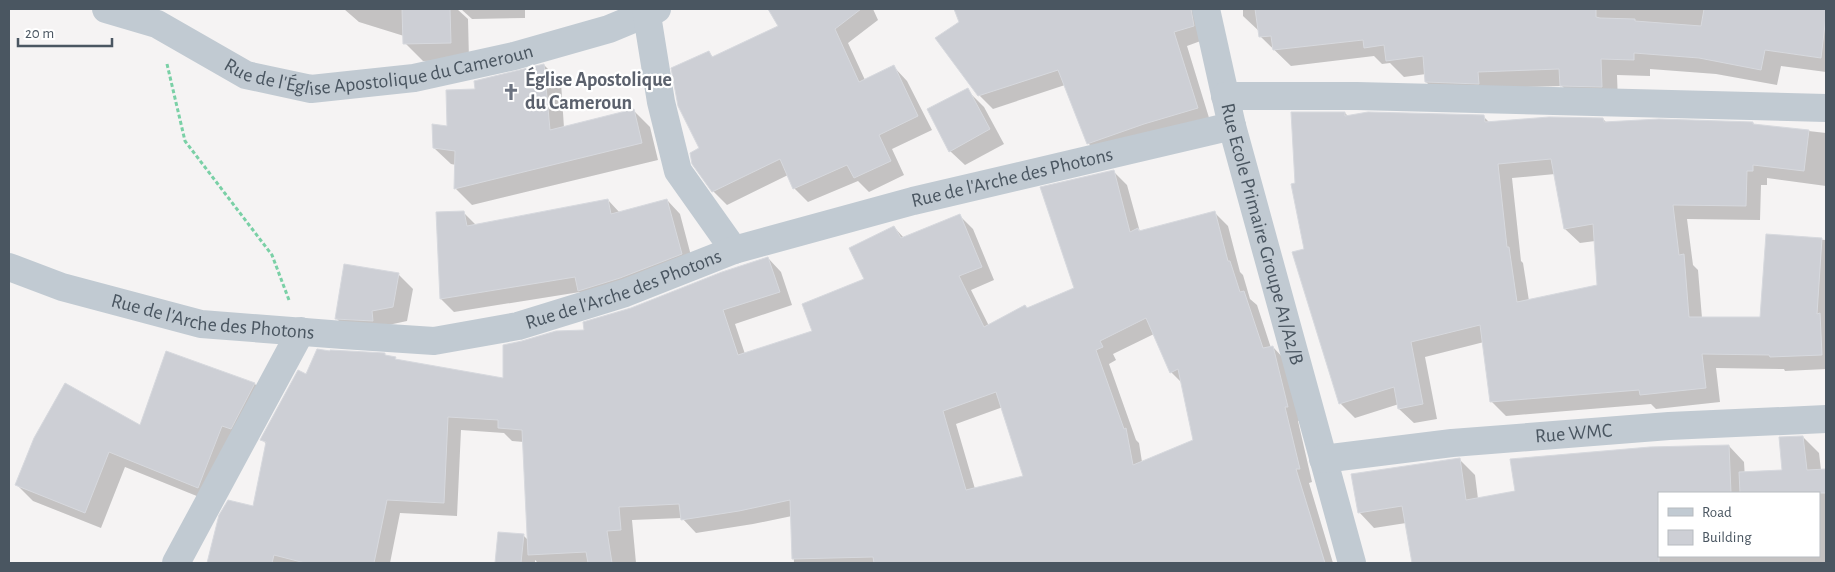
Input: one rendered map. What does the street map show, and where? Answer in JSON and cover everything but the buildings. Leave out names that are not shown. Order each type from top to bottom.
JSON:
[{"type":"street","name":"Rue de l'Église Apostolique du Cameroun","points":[[106,9],[155,16],[246,75],[312,89],[414,78],[514,56],[609,29],[650,11]]},
{"type":"street","name":"Rue Ecole Primaire Groupe A1/A2/B","points":[[1206,9],[1232,126],[1352,563]]},
{"type":"street","points":[[650,11],[661,102],[678,171],[734,250]]},
{"type":"street","points":[[1225,96],[1357,96],[1826,108]]},
{"type":"street","name":"Rue de l'Arche des Photons","points":[[9,267],[62,287],[201,324],[434,341],[518,326],[625,293],[734,250],[913,201],[1232,126]]},
{"type":"street","points":[[176,563],[301,331]]},
{"type":"street","name":"Rue WMC","points":[[1323,459],[1462,442],[1669,426],[1826,419]]},
{"type":"path","points":[[155,16],[185,141],[272,255],[301,331]]},
{"type":"place","name":"Église Apostolique du Cameroun","points":[[511,92]]}]
